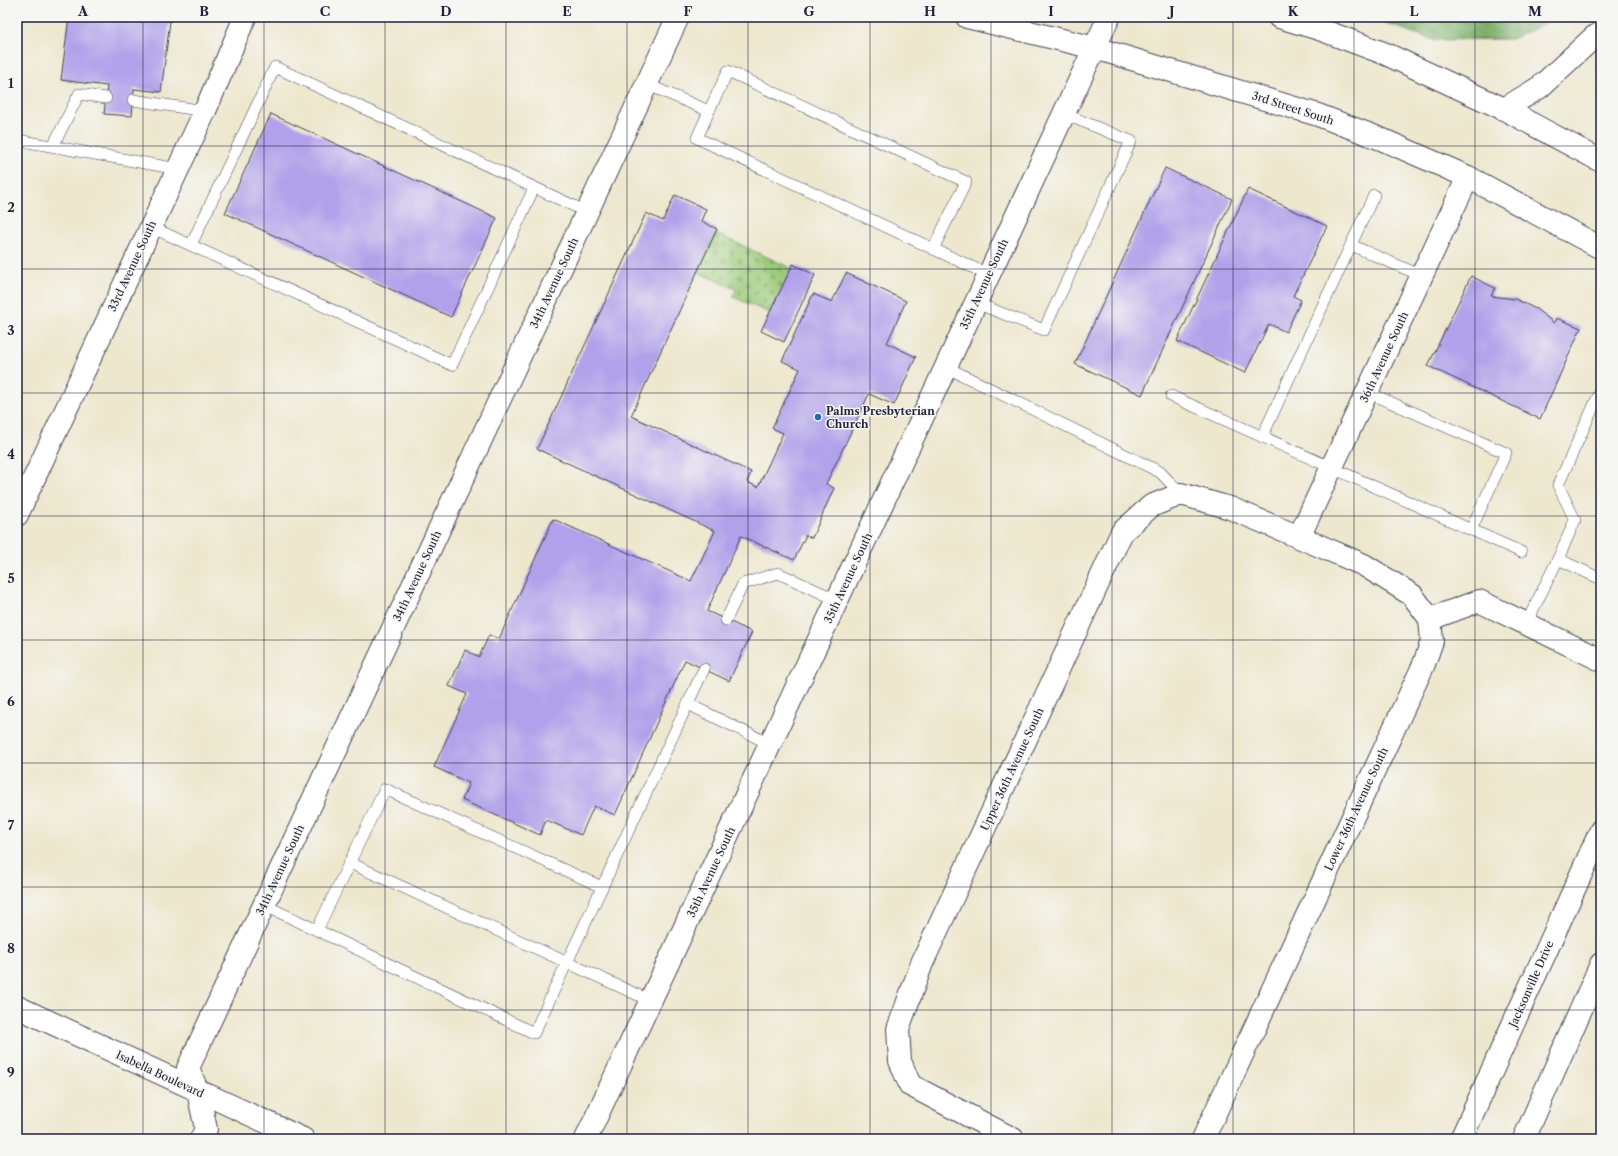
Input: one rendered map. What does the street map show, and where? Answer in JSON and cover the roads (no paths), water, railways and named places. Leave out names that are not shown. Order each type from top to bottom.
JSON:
[{"type":"street","name":"33rd Avenue South","points":[[17,515],[205,111],[245,17]]},
{"type":"street","name":"34th Avenue South","points":[[201,1139],[206,1129],[198,1092],[188,1068],[678,17]]},
{"type":"street","name":"3rd Street South","points":[[967,17],[1095,48],[1318,115],[1380,138],[1468,177],[1601,248]]},
{"type":"street","name":"35th Avenue South","points":[[586,1139],[1109,17]]},
{"type":"street","points":[[1279,17],[1386,54],[1504,109],[1601,161]]},
{"type":"street","points":[[1504,109],[1540,87],[1601,33]]},
{"type":"street","name":"36th Avenue South","points":[[1300,537],[1468,177]]},
{"type":"street","points":[[1181,494],[1230,508],[1364,565],[1412,595],[1430,619],[1479,601],[1601,660]]},
{"type":"street","name":"Upper 36th Avenue South","points":[[1013,1139],[910,1086],[900,1061],[898,1029],[922,963],[1122,532],[1151,506],[1181,494]]},
{"type":"street","name":"Lower 36th Avenue South","points":[[1203,1139],[1424,664],[1432,641],[1430,619]]},
{"type":"street","name":"Jacksonville Drive","points":[[1461,1139],[1595,857],[1601,830]]},
{"type":"street","points":[[1524,1139],[1601,964]]},
{"type":"street","name":"Isabella Boulevard","points":[[17,1007],[198,1092],[303,1139]]},
{"type":"lane","points":[[191,245],[275,68],[587,212]]},
{"type":"lane","points":[[933,249],[966,182],[728,71],[697,138],[933,249],[989,275]]},
{"type":"lane","points":[[646,84],[709,110]]},
{"type":"lane","points":[[53,146],[79,94],[106,98]]},
{"type":"lane","points":[[133,100],[205,111]]},
{"type":"lane","points":[[976,303],[1044,330],[1131,141],[1064,114]]},
{"type":"lane","points":[[17,140],[178,169]]},
{"type":"lane","points":[[151,227],[452,365],[534,188]]},
{"type":"lane","points":[[1262,437],[1374,195]]},
{"type":"lane","points":[[1351,245],[1422,276]]},
{"type":"lane","points":[[946,367],[1160,472],[1181,494]]},
{"type":"lane","points":[[1526,624],[1558,559],[1574,520],[1558,485],[1601,390]]},
{"type":"lane","points":[[1368,392],[1506,453],[1471,530]]},
{"type":"lane","points":[[1171,396],[1521,552]]},
{"type":"lane","points":[[1558,559],[1601,579]]},
{"type":"lane","points":[[726,620],[743,584],[778,573],[837,600]]},
{"type":"lane","points":[[264,905],[534,1033],[704,669]]},
{"type":"lane","points":[[688,704],[770,744]]},
{"type":"lane","points":[[317,930],[385,789],[602,887]]},
{"type":"lane","points":[[350,863],[651,1001]]},
{"type":"place","name":"Palms Presbyterian Church","points":[[818,417]]}]
